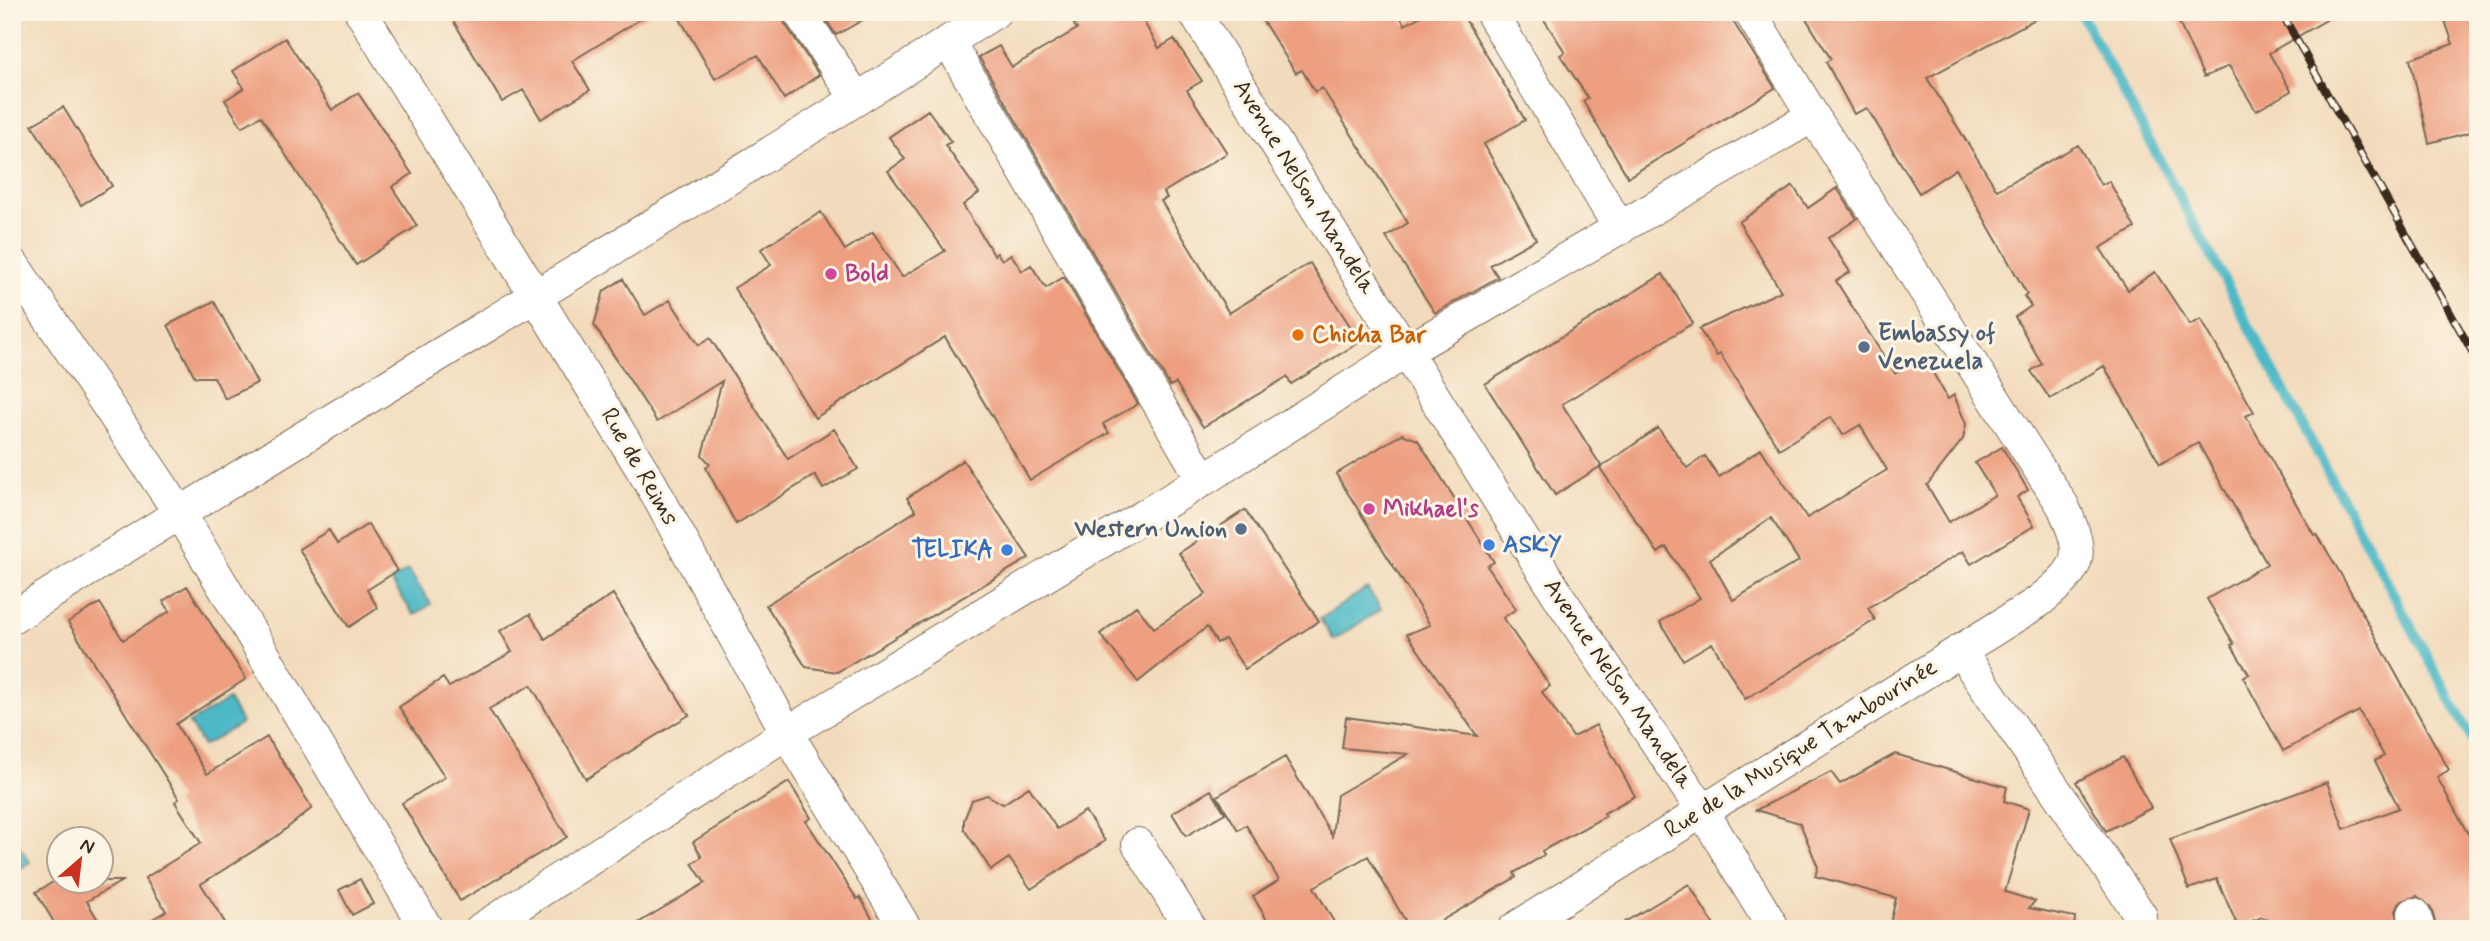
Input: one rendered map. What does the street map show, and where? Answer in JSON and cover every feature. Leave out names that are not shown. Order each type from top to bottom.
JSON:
[{"type":"street","name":"Rue de Reims","points":[[361,12],[538,297],[650,484],[786,733],[906,929]]},
{"type":"street","points":[[799,12],[856,98]]},
{"type":"street","points":[[12,618],[179,512],[538,297],[995,12]]},
{"type":"street","name":"Avenue Nelson Mandela","points":[[1194,12],[1562,600],[1702,810],[1774,929]]},
{"type":"street","points":[[1491,12],[1620,229]]},
{"type":"street","points":[[481,929],[786,733],[1203,480],[1407,351],[1813,116],[1750,12]]},
{"type":"street","points":[[949,42],[1203,480]]},
{"type":"street","name":"Rue de la Musique Tambourinée","points":[[1514,929],[2038,602],[2064,581],[2078,558],[2077,536],[2063,506],[1813,116]]},
{"type":"street","points":[[12,263],[179,512],[427,929]]},
{"type":"street","points":[[1960,650],[2141,916]]},
{"type":"street","points":[[1138,844],[1191,929]]},
{"type":"water","points":[[408,570],[431,604],[414,615],[391,581]]},
{"type":"water","points":[[1367,588],[1381,609],[1334,640],[1320,619]]},
{"type":"water","points":[[228,700],[242,723],[203,746],[189,723]]},
{"type":"water","points":[[15,841],[30,862],[12,874],[12,843]]},
{"type":"building","points":[[448,12],[652,12],[572,61],[590,90],[541,119],[523,90],[502,102]]},
{"type":"building","points":[[676,12],[781,12],[784,22],[819,75],[784,99],[758,55],[715,79]]},
{"type":"building","points":[[821,12],[877,12],[836,35]]},
{"type":"building","points":[[1094,12],[1138,12],[1159,48],[1174,39],[1202,81],[1187,90],[1227,153],[1164,192],[1167,198],[1161,201],[1229,313],[1310,263],[1360,342],[1291,384],[1287,377],[1203,427],[1176,383],[1170,386],[979,57],[999,46],[1012,67],[1077,29],[1074,25]]},
{"type":"building","points":[[1257,12],[1397,12],[1405,25],[1428,12],[1461,12],[1525,120],[1484,144],[1536,239],[1490,265],[1498,277],[1435,313],[1386,237],[1408,223],[1322,88],[1315,92],[1302,70],[1296,73]]},
{"type":"building","points":[[1539,12],[1727,12],[1775,88],[1628,177],[1583,101],[1588,98],[1560,55],[1565,52]]},
{"type":"building","points":[[1802,12],[2048,12],[1927,78],[1997,190],[2078,145],[2101,185],[2109,181],[2135,228],[2100,248],[2128,290],[2155,272],[2190,325],[2201,319],[2254,412],[2246,416],[2314,535],[2317,534],[2343,578],[2449,770],[2437,777],[2468,834],[2478,829],[2478,929],[2437,929],[2431,908],[2417,896],[2400,902],[2396,911],[2400,929],[2286,929],[2262,917],[2238,927],[2217,879],[2189,889],[2170,839],[2327,782],[2344,829],[2399,808],[2375,761],[2384,756],[2359,711],[2283,751],[2243,677],[2249,674],[2231,645],[2234,644],[2207,599],[2267,564],[2198,443],[2160,464],[2104,366],[2050,399],[2031,371],[2042,364],[2015,317],[2031,306],[2024,296],[2027,294],[1956,169],[1919,193],[1867,108],[1854,114],[1826,62],[1831,59]]},
{"type":"building","points":[[2174,12],[2340,12],[2269,53],[2291,91],[2256,111],[2229,66],[2204,77]]},
{"type":"building","points":[[2442,12],[2478,12],[2478,130],[2429,143],[2410,59],[2453,44]]},
{"type":"building","points":[[285,38],[332,110],[358,93],[412,174],[392,187],[417,226],[356,265],[261,116],[242,127],[225,100],[244,88],[233,71]]},
{"type":"building","points":[[63,107],[112,186],[81,205],[32,125]]},
{"type":"building","points":[[928,110],[951,142],[945,145],[979,193],[963,205],[994,255],[997,253],[1002,260],[1011,254],[1022,271],[1031,265],[1046,288],[1064,277],[1138,404],[1103,424],[1109,433],[1030,480],[945,337],[815,418],[734,288],[771,265],[761,249],[821,212],[845,250],[873,232],[902,277],[945,251],[888,171],[905,159],[889,137]]},
{"type":"building","points":[[1793,186],[1808,208],[1837,188],[1857,219],[1828,238],[1850,272],[1836,281],[1895,374],[1924,357],[1948,399],[1954,395],[1966,424],[1963,439],[1927,485],[1949,522],[1995,495],[1975,463],[2002,447],[2028,490],[2017,497],[2034,526],[1971,564],[1963,551],[1868,608],[1875,620],[1745,699],[1712,643],[1683,660],[1660,622],[1700,598],[1666,547],[1658,553],[1600,468],[1658,428],[1687,468],[1705,456],[1719,477],[1761,449],[1807,518],[1887,470],[1860,425],[1843,435],[1831,417],[1779,449],[1720,354],[1717,356],[1699,329],[1781,291],[1739,222]],"holes":[[[1771,518],[1799,561],[1733,600],[1710,559]]]},
{"type":"building","points":[[1663,274],[1693,323],[1562,404],[1601,466],[1555,495],[1485,384]]},
{"type":"building","points":[[623,279],[645,315],[670,300],[699,345],[710,338],[788,459],[834,429],[858,469],[823,489],[815,475],[736,524],[706,468],[710,464],[702,455],[722,381],[657,422],[594,325],[604,291]]},
{"type":"building","points":[[214,301],[257,383],[225,399],[214,377],[195,377],[168,325]]},
{"type":"building","points":[[1402,434],[1418,440],[1494,562],[1487,566],[1516,609],[1503,618],[1550,686],[1542,692],[1573,737],[1596,725],[1635,796],[1604,813],[1606,816],[1542,851],[1544,855],[1514,873],[1516,877],[1427,929],[1410,929],[1368,856],[1314,887],[1338,929],[1272,929],[1253,896],[1279,880],[1246,825],[1238,830],[1217,796],[1285,757],[1332,836],[1337,795],[1408,754],[1342,748],[1346,717],[1477,736],[1407,634],[1430,625],[1336,474]]},
{"type":"building","points":[[963,460],[1029,558],[837,672],[806,667],[766,605],[916,511],[907,498]]},
{"type":"building","points":[[1245,510],[1319,621],[1245,669],[1225,639],[1217,643],[1207,627],[1138,682],[1100,634],[1136,606],[1154,628],[1206,594],[1179,553]]},
{"type":"building","points":[[368,524],[397,571],[367,590],[378,608],[349,627],[299,549],[329,530],[337,544]]},
{"type":"building","points":[[187,586],[246,679],[176,724],[207,774],[267,737],[312,808],[277,836],[201,884],[229,929],[136,929],[166,911],[145,878],[201,843],[175,802],[179,799],[68,622],[100,603],[123,640],[170,611],[163,601]]},
{"type":"building","points":[[613,594],[689,715],[586,779],[531,685],[489,709],[567,837],[460,901],[402,803],[445,777],[399,707],[443,678],[449,687],[512,652],[500,631],[530,614],[545,639]]},
{"type":"building","points":[[1895,754],[2007,787],[2004,801],[2029,809],[2005,892],[2035,901],[2029,908],[2075,917],[2074,929],[1889,929],[1896,898],[1815,876],[1818,867],[1800,823],[1756,810],[1831,772],[1840,784]]},
{"type":"building","points":[[2123,757],[2151,808],[2106,831],[2076,782]]},
{"type":"building","points":[[789,782],[811,818],[806,821],[857,899],[860,897],[878,929],[628,929],[705,883],[692,863],[702,857],[693,842]]},
{"type":"building","points":[[1029,787],[1057,829],[1085,811],[1105,841],[1031,889],[1009,858],[991,870],[964,829],[964,820],[972,800],[987,795],[1003,804]]},
{"type":"building","points":[[1211,790],[1225,813],[1186,836],[1172,813]]},
{"type":"building","points":[[360,879],[373,904],[352,915],[339,890]]},
{"type":"building","points":[[1689,884],[1716,929],[1613,929]]},
{"type":"building","points":[[46,886],[46,895],[98,895],[87,901],[103,929],[58,929],[36,892]]},
{"type":"waterway","points":[[2080,12],[2478,751]]},
{"type":"railway","points":[[2281,12],[2478,362]]},
{"type":"place","name":"Bold","points":[[831,274]]},
{"type":"place","name":"Chicha Bar","points":[[1298,335]]},
{"type":"place","name":"Embassy of Venezuela","points":[[1864,347]]},
{"type":"place","name":"Mikhael's","points":[[1369,509]]},
{"type":"place","name":"Western Union","points":[[1241,529]]},
{"type":"place","name":"ASKY","points":[[1489,545]]},
{"type":"place","name":"TELIKA","points":[[1007,550]]}]
